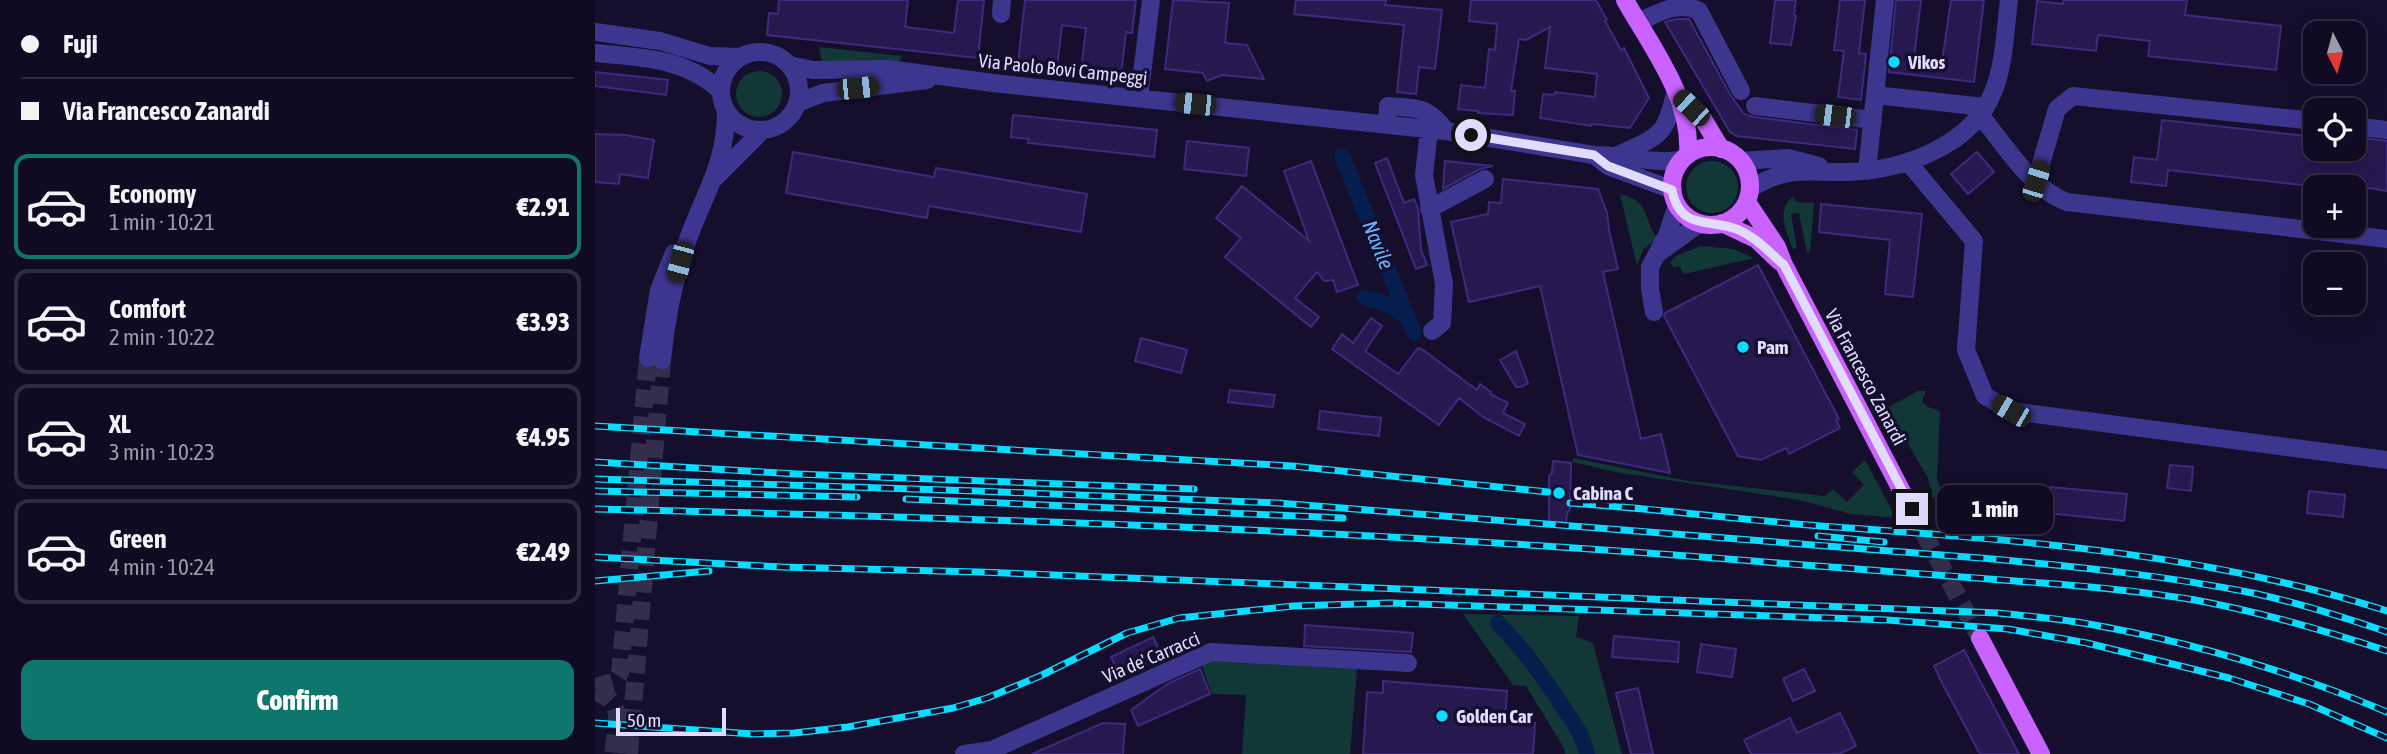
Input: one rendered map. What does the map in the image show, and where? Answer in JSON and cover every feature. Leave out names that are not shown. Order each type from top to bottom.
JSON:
[{"type":"main road","points":[[1625,0],[1678,93],[1689,129],[1685,158],[1674,174],[1675,197],[1686,216],[1700,223],[1722,223],[1737,215],[1749,195],[1749,177],[1741,161],[1721,149],[1704,148],[1685,158]]},
{"type":"main road","points":[[1678,93],[1703,118],[1721,149]]},
{"type":"main road","name":"Via Francesco Zanardi","points":[[1749,195],[1912,509]]},
{"type":"main road","name":"Via Francesco Zanardi","points":[[1722,223],[1756,239],[1784,265]]},
{"type":"main road","points":[[1980,638],[2041,754]]},
{"type":"street","points":[[1139,98],[1150,0]]},
{"type":"street","points":[[1867,171],[1885,0]]},
{"type":"street","points":[[1749,195],[1769,177],[1778,174],[1867,171],[1908,163],[1948,142],[1969,126],[1993,92],[2001,65],[2009,0]]},
{"type":"street","points":[[1638,22],[1673,7],[1692,8],[1699,12],[1741,91]]},
{"type":"street","points":[[595,32],[660,41],[710,56],[740,57],[761,52],[781,58],[789,65],[798,83],[797,103],[784,122],[763,130],[715,178]]},
{"type":"street","points":[[595,53],[671,63],[699,74],[721,91]]},
{"type":"street","points":[[655,359],[695,221],[715,178],[724,144],[726,111],[721,91],[726,72],[740,57]]},
{"type":"street","name":"Via Paolo Bovi Campeggi","points":[[789,65],[813,70],[888,68],[942,77],[1438,130],[1594,155],[1618,155],[1650,162],[1685,158]]},
{"type":"street","name":"Via Paolo Bovi Campeggi","points":[[797,103],[823,93],[942,77]]},
{"type":"street","name":"Via Paolo Bovi Campeggi","points":[[1618,155],[1652,139],[1665,128],[1678,93]]},
{"type":"street","points":[[1875,95],[1982,110],[2036,181],[2056,198],[2084,205],[2387,239]]},
{"type":"street","points":[[2036,181],[2057,108],[2073,96],[2303,120]]},
{"type":"street","points":[[1755,106],[1873,120]]},
{"type":"street","points":[[726,111],[742,126],[763,130]]},
{"type":"street","points":[[2366,127],[2387,130]]},
{"type":"street","points":[[1432,331],[1442,323],[1444,284],[1425,175],[1438,130]]},
{"type":"street","name":"Via Paolo Bovi Campeggi","points":[[1594,155],[1608,166],[1675,197]]},
{"type":"street","points":[[1741,161],[1788,158],[1836,172]]},
{"type":"street","points":[[1908,163],[1974,241],[1966,350],[1985,396],[2011,411],[2387,460]]},
{"type":"street","points":[[1429,209],[1485,178]]},
{"type":"street","points":[[1654,312],[1649,277],[1654,256],[1667,235],[1675,197]]},
{"type":"street","points":[[1654,256],[1700,223]]},
{"type":"street","name":"Via de' Carracci","points":[[964,754],[992,750],[1211,652],[1408,663]]},
{"type":"green space","points":[[819,47],[902,56],[899,62],[822,63]]},
{"type":"green space","points":[[759,71],[776,77],[782,94],[776,111],[759,117],[742,111],[736,94],[742,77]]},
{"type":"green space","points":[[1712,161],[1722,163],[1730,169],[1736,177],[1736,197],[1730,205],[1722,211],[1712,213],[1702,211],[1694,205],[1688,197],[1686,187],[1688,177],[1694,169],[1702,163]]},
{"type":"green space","points":[[1620,194],[1630,197],[1642,206],[1657,238],[1643,250],[1637,266]]},
{"type":"green space","points":[[1793,197],[1797,202],[1814,203],[1810,252],[1807,253],[1799,213],[1791,214],[1797,248],[1793,249],[1784,222],[1785,208]]},
{"type":"green space","points":[[1701,246],[1734,249],[1754,258],[1684,274],[1679,266],[1674,268],[1670,262],[1676,256]]},
{"type":"green space","points":[[1918,391],[1926,391],[1922,402],[1940,411],[1937,478],[1942,493],[1932,498],[1928,478],[1887,408]]},
{"type":"green space","points":[[1573,458],[1689,481],[1825,496],[1833,489],[1847,502],[1864,485],[1852,472],[1865,460],[1896,518],[1851,514],[1800,500],[1615,472],[1573,462]]},
{"type":"green space","points":[[1463,614],[1579,616],[1576,637],[1593,643],[1622,754],[1565,754],[1564,748],[1526,686],[1513,685]]},
{"type":"green space","points":[[1216,657],[1357,669],[1350,754],[1242,754],[1246,695],[1212,694],[1201,664]]},
{"type":"building","points":[[779,0],[908,0],[905,27],[954,33],[958,0],[984,0],[978,58],[767,35],[769,13],[778,14]]},
{"type":"building","points":[[1025,0],[1136,0],[1132,33],[1126,32],[1121,75],[1081,70],[1086,28],[1062,25],[1057,67],[1018,63]]},
{"type":"building","points":[[1173,0],[1229,3],[1225,43],[1247,45],[1264,79],[1222,75],[1207,81],[1203,73],[1165,69]]},
{"type":"building","points":[[1296,0],[1386,0],[1385,5],[1442,10],[1435,69],[1419,67],[1416,94],[1397,92],[1404,25],[1294,14]]},
{"type":"building","points":[[1471,0],[1596,0],[1649,98],[1630,128],[1591,126],[1540,118],[1543,94],[1554,95],[1555,92],[1595,97],[1597,74],[1545,68],[1550,27],[1526,40],[1519,39],[1511,91],[1515,91],[1513,115],[1458,109],[1461,85],[1485,88],[1489,49],[1495,50],[1497,24],[1469,21]]},
{"type":"building","points":[[1775,0],[1796,0],[1791,45],[1770,43]]},
{"type":"building","points":[[1840,0],[1865,0],[1859,53],[1866,54],[1861,100],[1838,97],[1844,51],[1834,50]]},
{"type":"building","points":[[1896,0],[1921,0],[1914,58],[1942,61],[1951,0],[1984,0],[1974,82],[1889,72]]},
{"type":"building","points":[[2064,0],[2187,0],[2185,15],[2281,26],[2276,70],[2148,56],[2150,41],[2098,35],[2096,51],[2032,44],[2037,1],[2063,4]]},
{"type":"building","points":[[1689,19],[1731,96],[1744,114],[1857,130],[1855,149],[1737,136],[1730,132],[1665,22]]},
{"type":"building","points":[[595,72],[668,80],[666,95],[595,86]]},
{"type":"building","points":[[1013,115],[1157,130],[1154,157],[1028,143],[1029,139],[1011,137]]},
{"type":"building","points":[[2162,120],[2303,136],[2303,161],[2366,161],[2366,138],[2387,141],[2387,191],[2366,188],[2366,175],[2303,175],[2303,185],[2168,170],[2166,186],[2131,182],[2134,157],[2157,160]]},
{"type":"building","points":[[595,134],[626,135],[654,140],[648,178],[620,174],[619,184],[595,182]]},
{"type":"building","points":[[1187,141],[1249,148],[1246,176],[1184,169]]},
{"type":"building","points":[[793,152],[934,177],[936,168],[1087,194],[1081,232],[929,206],[927,218],[786,193]]},
{"type":"building","points":[[1977,152],[1994,172],[1968,194],[1951,174]]},
{"type":"building","points":[[1387,158],[1404,203],[1414,199],[1418,208],[1421,250],[1427,265],[1416,269],[1375,163]]},
{"type":"building","points":[[1311,161],[1358,285],[1337,292],[1333,280],[1324,281],[1317,272],[1295,298],[1319,317],[1311,327],[1225,257],[1241,238],[1216,218],[1242,186],[1309,241],[1284,171]]},
{"type":"building","points":[[1445,161],[1493,166],[1480,169],[1443,189]]},
{"type":"building","points":[[1503,179],[1598,189],[1607,213],[1618,269],[1603,272],[1641,439],[1661,434],[1670,473],[1578,455],[1540,286],[1469,302],[1451,222],[1488,214],[1489,202],[1501,203]]},
{"type":"building","points":[[1821,204],[1922,214],[1913,297],[1885,294],[1890,240],[1819,232]]},
{"type":"building","points":[[1758,265],[1839,419],[1836,420],[1840,428],[1789,454],[1786,448],[1761,460],[1738,456],[1664,316],[1665,313]]},
{"type":"building","points":[[1371,318],[1382,326],[1365,351],[1398,374],[1418,348],[1423,350],[1477,390],[1480,384],[1491,392],[1490,394],[1508,403],[1503,413],[1525,424],[1519,436],[1483,417],[1459,398],[1439,425],[1332,349],[1342,334],[1353,343]]},
{"type":"building","points":[[1141,338],[1187,350],[1181,373],[1135,361]]},
{"type":"building","points":[[1516,351],[1528,383],[1521,387],[1516,387],[1500,360]]},
{"type":"building","points":[[1230,390],[1275,395],[1273,407],[1228,402]]},
{"type":"building","points":[[1320,411],[1381,418],[1379,436],[1318,429]]},
{"type":"building","name":"Cabina C","points":[[1553,461],[1571,463],[1570,510],[1566,523],[1549,522],[1549,476],[1552,473]]},
{"type":"building","points":[[2170,465],[2193,467],[2191,491],[2167,488]]},
{"type":"building","points":[[2050,487],[2127,494],[2124,521],[2047,513]]},
{"type":"building","points":[[2309,491],[2345,495],[2343,517],[2307,513]]},
{"type":"building","points":[[1305,625],[1413,633],[1411,652],[1304,646]]},
{"type":"building","points":[[1614,636],[1679,642],[1678,662],[1612,657]]},
{"type":"building","points":[[1153,637],[1163,657],[1120,677],[1111,657]]},
{"type":"building","points":[[1701,644],[1736,649],[1732,677],[1697,672]]},
{"type":"building","points":[[1964,650],[2019,754],[1980,754],[1941,681],[1934,666]]},
{"type":"building","points":[[1200,669],[1210,694],[1138,726],[1131,710],[1167,684]]},
{"type":"building","points":[[1804,669],[1815,691],[1793,701],[1783,679]]},
{"type":"building","name":"Golden Car","points":[[1383,681],[1507,691],[1505,721],[1535,723],[1533,754],[1363,754],[1367,692],[1383,693]]},
{"type":"building","points":[[1638,688],[1653,754],[1631,754],[1616,693]]},
{"type":"building","points":[[1840,713],[1856,746],[1839,754],[1751,754],[1744,740],[1790,718],[1797,733]]},
{"type":"building","points":[[1103,723],[1125,724],[1123,754],[1032,754]]},
{"type":"waterway","name":"Navile","points":[[1342,156],[1414,333]]},
{"type":"waterway","points":[[1365,298],[1394,308],[1408,320]]},
{"type":"waterway","points":[[1498,623],[1516,642],[1559,701],[1579,733],[1587,754]]},
{"type":"tunnel","points":[[595,687],[614,682],[620,673],[648,358]]},
{"type":"tunnel","points":[[629,754],[662,360]]},
{"type":"tunnel","points":[[1911,509],[1980,638]]},
{"type":"tunnel","points":[[595,692],[605,696],[616,709],[613,754]]},
{"type":"railway","points":[[595,426],[1292,466],[1548,492]]},
{"type":"railway","points":[[595,462],[797,474],[1194,489]]},
{"type":"railway","points":[[595,479],[1278,503],[1993,559],[2221,587],[2287,601],[2387,632]]},
{"type":"railway","points":[[595,491],[857,497]]},
{"type":"railway","points":[[906,499],[1343,518]]},
{"type":"railway","points":[[1570,503],[2121,553],[2255,576],[2387,611]]},
{"type":"railway","points":[[595,509],[1030,521],[1319,533],[1609,550],[2060,584],[2195,600],[2292,622],[2387,651]]},
{"type":"railway","points":[[1818,536],[1884,542]]},
{"type":"railway","points":[[595,557],[782,567],[979,572],[1998,613],[2083,623],[2200,648],[2313,683],[2387,712]]},
{"type":"railway","points":[[595,581],[709,571]]},
{"type":"railway","points":[[595,723],[753,734],[848,727],[953,708],[987,698],[1040,676],[1127,633],[1179,618],[1293,606],[1390,603],[1887,620],[2008,629],[2087,643],[2229,678],[2309,704],[2387,738]]},
{"type":"place","name":"Vikos","points":[[1894,62]]},
{"type":"place","name":"Pam","points":[[1743,347]]},
{"type":"place","name":"Cabina C","points":[[1559,493]]},
{"type":"place","name":"Golden Car","points":[[1442,716]]},
{"type":"route","points":[[1471,135],[1594,155],[1608,166],[1672,190],[1681,211],[1693,220],[1706,225],[1722,223],[1756,239],[1784,265],[1912,509]]}]
